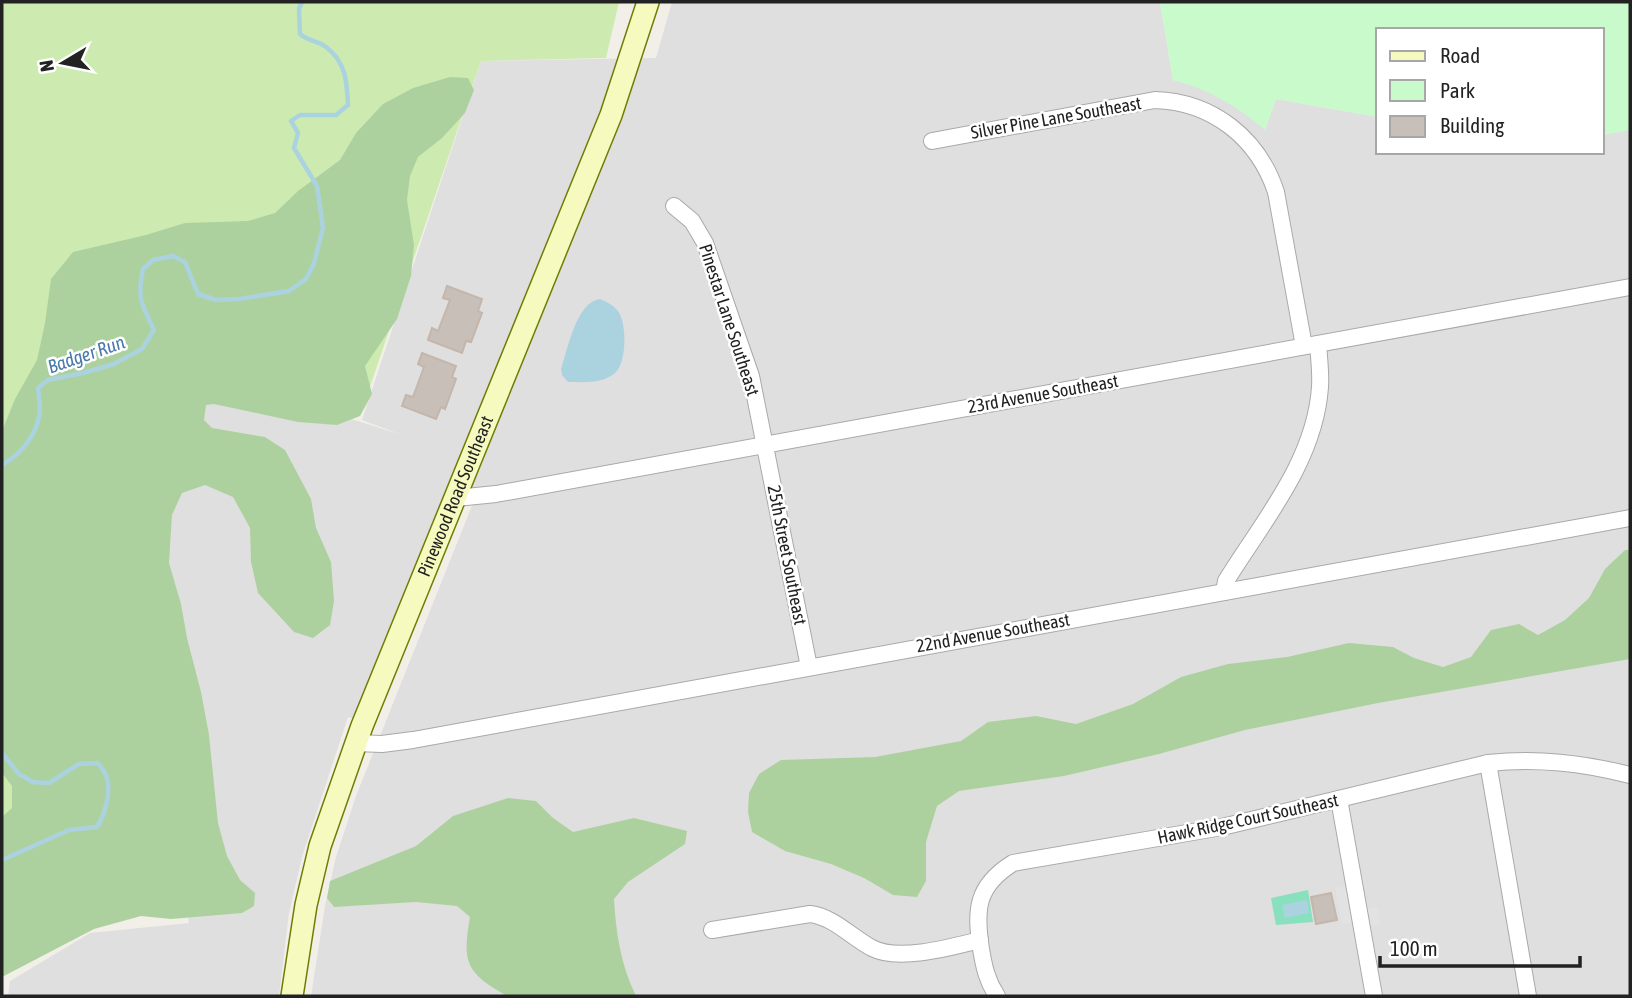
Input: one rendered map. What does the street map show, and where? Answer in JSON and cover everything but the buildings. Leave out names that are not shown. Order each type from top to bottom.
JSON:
[{"type":"street","name":"Pinewood Road Southeast","points":[[292,996],[306,905],[320,846],[355,743],[611,115],[648,2]]},
{"type":"street","name":"Silver Pine Lane Southeast","points":[[932,141],[1156,100],[1186,104],[1214,115],[1240,132],[1250,143],[1271,177],[1276,192],[1320,386],[1318,405],[1305,447],[1268,517],[1226,581],[1224,592]]},
{"type":"street","name":"Pinestar Lane Southeast","points":[[674,206],[692,221],[705,243],[751,376],[764,444]]},
{"type":"street","name":"23rd Avenue Southeast","points":[[456,498],[496,494],[1630,287]]},
{"type":"street","name":"25th Street Southeast","points":[[764,444],[809,667]]},
{"type":"street","name":"22nd Avenue Southeast","points":[[355,743],[382,744],[413,740],[1630,518]]},
{"type":"street","name":"Hawk Ridge Court Southeast","points":[[997,996],[987,978],[977,921],[980,899],[993,878],[1013,863],[1199,832],[1488,763],[1556,760],[1630,775]]},
{"type":"street","points":[[1488,763],[1528,996]]},
{"type":"street","points":[[1339,799],[1374,996]]},
{"type":"street","points":[[712,930],[810,914],[821,915],[865,944],[886,953],[908,954],[980,940]]},
{"type":"shaded area","points":[[672,2],[1160,2],[1173,80],[1196,86],[1222,98],[1265,129],[1276,99],[1376,117],[1376,154],[1604,154],[1604,135],[1630,130],[1630,996],[311,996],[325,906],[336,857],[356,796],[475,498],[456,498],[355,719],[348,717],[302,857],[289,913],[279,996],[8,996],[10,981],[90,933],[189,923],[107,402],[145,354],[402,435],[362,420],[481,61],[656,58]]},
{"type":"shaded area","points":[[1355,885],[1359,910],[1377,907],[1381,924],[1362,928],[1361,921],[1342,924],[1335,888]]},
{"type":"green space","points":[[2,2],[619,2],[606,58],[481,61],[360,416],[145,354],[2,936]]},
{"type":"green space","points":[[1160,2],[1630,2],[1630,130],[1604,135],[1604,28],[1376,28],[1376,117],[1276,99],[1265,130],[1222,99],[1173,80]]},
{"type":"green space","points":[[450,77],[468,78],[474,90],[465,113],[442,138],[418,157],[410,176],[407,200],[414,245],[411,276],[397,319],[365,366],[372,394],[360,416],[337,425],[298,422],[214,404],[206,405],[204,420],[212,428],[265,437],[285,450],[311,499],[316,528],[331,562],[334,601],[330,625],[313,638],[294,632],[258,593],[251,562],[250,528],[233,497],[205,485],[182,493],[172,515],[169,563],[201,692],[209,735],[218,823],[227,856],[240,880],[255,893],[254,906],[242,913],[171,919],[141,916],[94,929],[2,977],[2,817],[12,808],[12,786],[2,773],[2,431],[15,399],[37,360],[51,279],[73,252],[185,223],[248,221],[275,213],[298,191],[340,160],[356,133],[383,104],[413,88]]},
{"type":"green space","points":[[1625,550],[1630,550],[1630,659],[1378,703],[1245,730],[1064,776],[959,791],[937,806],[926,842],[926,881],[917,897],[893,895],[864,878],[831,864],[785,851],[752,832],[748,812],[749,793],[759,774],[781,760],[875,757],[961,741],[988,722],[1036,716],[1076,724],[1133,704],[1181,677],[1228,664],[1287,657],[1349,643],[1393,647],[1414,658],[1443,667],[1471,657],[1491,630],[1519,624],[1538,635],[1565,620],[1589,598],[1605,569]]},
{"type":"green space","points":[[508,798],[536,801],[553,818],[573,832],[634,818],[687,831],[685,844],[628,882],[614,899],[620,949],[636,996],[507,996],[483,980],[470,965],[467,946],[470,917],[457,906],[416,902],[334,907],[327,898],[330,881],[416,846],[453,816]]},
{"type":"green space","points":[[1308,890],[1313,922],[1276,925],[1271,898]]},
{"type":"water","points":[[600,299],[614,307],[621,317],[624,343],[622,361],[610,377],[593,382],[568,382],[561,369],[574,328],[585,308]]},
{"type":"water","points":[[1307,900],[1309,913],[1285,918],[1282,905]]},
{"type":"waterway","name":"Badger Run","points":[[2,465],[20,451],[34,432],[40,414],[38,388],[48,380],[114,364],[142,349],[154,330],[143,307],[140,287],[143,269],[153,260],[173,256],[185,262],[198,294],[216,300],[289,291],[306,279],[314,263],[323,228],[317,186],[294,148],[298,133],[291,121],[300,115],[336,115],[348,105],[346,80],[338,59],[320,43],[300,34],[299,9],[302,2]]},
{"type":"waterway","name":"Badger Run","points":[[2,753],[19,774],[33,782],[49,783],[79,764],[98,763],[108,784],[105,810],[97,827],[69,830],[2,860]]}]
